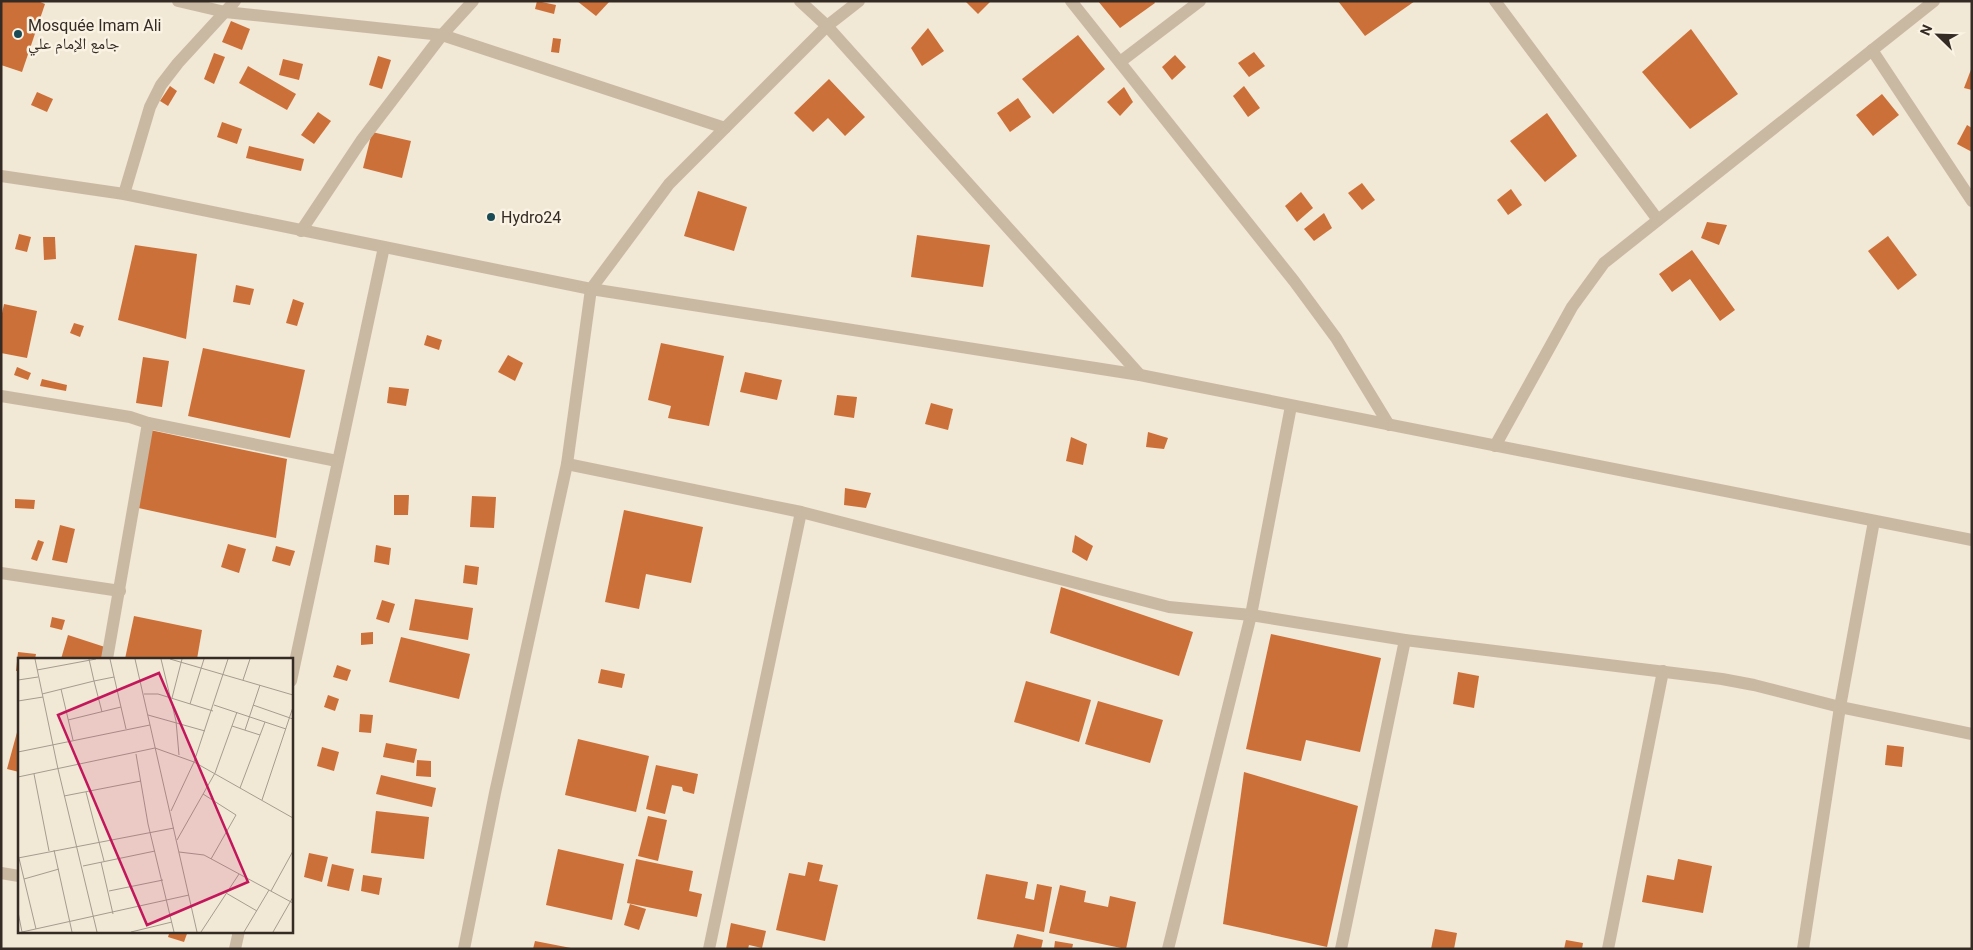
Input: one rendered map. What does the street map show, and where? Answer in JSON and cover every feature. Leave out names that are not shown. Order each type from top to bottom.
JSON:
[{"type":"street","points":[[178,1],[225,12],[442,36],[725,128]]},
{"type":"street","points":[[124,194],[150,107],[161,85],[178,63],[235,1]]},
{"type":"street","points":[[301,231],[361,140],[442,36],[473,1]]},
{"type":"street","points":[[800,1],[827,26],[1140,376]]},
{"type":"street","points":[[464,949],[495,793],[567,464],[590,289],[669,184],[827,26],[860,1]]},
{"type":"street","points":[[1071,1],[1294,281],[1336,338],[1389,425]]},
{"type":"street","points":[[1120,62],[1200,1]]},
{"type":"street","points":[[1495,1],[1658,220]]},
{"type":"street","points":[[1495,446],[1572,307],[1604,263],[1934,1]]},
{"type":"street","points":[[1872,50],[1972,201]]},
{"type":"street","points":[[1,176],[124,194],[590,289],[1140,376],[1972,540]]},
{"type":"street","points":[[292,676],[384,247]]},
{"type":"street","points":[[1,396],[130,417],[148,423],[337,462]]},
{"type":"street","points":[[1168,949],[1252,615],[1291,406]]},
{"type":"street","points":[[107,658],[148,423]]},
{"type":"street","points":[[567,464],[801,512],[1169,607],[1252,615],[1405,640],[1722,679],[1754,685],[1840,707],[1972,734]]},
{"type":"street","points":[[710,949],[801,512]]},
{"type":"street","points":[[1803,949],[1840,707],[1874,521]]},
{"type":"street","points":[[1,574],[120,591]]},
{"type":"street","points":[[1340,949],[1405,640]]},
{"type":"street","points":[[1608,949],[1664,672]]},
{"type":"street","points":[[1,874],[18,876]]},
{"type":"street","points":[[235,949],[239,932]]},
{"type":"building","name":"Mosquée Imam Ali جامع الإمام علي","points":[[1,1],[38,1],[45,4],[22,72],[1,65]]},
{"type":"building","points":[[537,1],[556,5],[554,14],[535,9]]},
{"type":"building","points":[[577,1],[610,1],[596,16]]},
{"type":"building","points":[[965,1],[991,1],[978,14]]},
{"type":"building","points":[[1098,1],[1154,1],[1155,3],[1120,28]]},
{"type":"building","points":[[1338,1],[1415,1],[1365,36]]},
{"type":"building","points":[[231,21],[250,29],[242,50],[222,42]]},
{"type":"building","points":[[928,28],[944,51],[922,66],[911,48]]},
{"type":"building","points":[[1691,29],[1738,94],[1690,129],[1642,72]]},
{"type":"building","points":[[1078,35],[1105,69],[1053,114],[1022,79]]},
{"type":"building","points":[[553,38],[561,39],[559,53],[551,52]]},
{"type":"building","points":[[1254,52],[1265,66],[1249,77],[1238,63]]},
{"type":"building","points":[[214,53],[225,57],[214,84],[204,79]]},
{"type":"building","points":[[1175,55],[1186,67],[1172,80],[1162,67]]},
{"type":"building","points":[[378,56],[391,60],[382,89],[369,85]]},
{"type":"building","points":[[283,59],[303,64],[299,80],[279,75]]},
{"type":"building","points":[[248,66],[296,94],[287,110],[239,83]]},
{"type":"building","points":[[1972,67],[1972,90],[1964,88]]},
{"type":"building","points":[[829,79],[865,117],[845,136],[828,118],[813,132],[794,113]]},
{"type":"building","points":[[170,86],[177,91],[168,106],[160,101]]},
{"type":"building","points":[[1244,86],[1260,108],[1248,117],[1233,96]]},
{"type":"building","points":[[1124,87],[1133,102],[1120,116],[1107,102]]},
{"type":"building","points":[[37,92],[53,99],[47,112],[31,105]]},
{"type":"building","points":[[1882,94],[1899,115],[1873,136],[1856,115]]},
{"type":"building","points":[[1018,98],[1031,117],[1010,132],[997,113]]},
{"type":"building","points":[[318,112],[331,121],[314,144],[301,135]]},
{"type":"building","points":[[1547,113],[1577,156],[1545,182],[1510,141]]},
{"type":"building","points":[[222,122],[242,129],[237,144],[217,137]]},
{"type":"building","points":[[1967,125],[1972,128],[1972,152],[1957,144]]},
{"type":"building","points":[[372,132],[411,141],[402,178],[363,168]]},
{"type":"building","points":[[249,146],[304,159],[301,171],[246,158]]},
{"type":"building","points":[[1362,183],[1375,200],[1362,210],[1348,193]]},
{"type":"building","points":[[1511,189],[1522,205],[1508,215],[1497,200]]},
{"type":"building","points":[[698,191],[747,207],[734,251],[684,236]]},
{"type":"building","points":[[1301,192],[1313,208],[1297,222],[1285,206]]},
{"type":"building","points":[[1324,213],[1332,228],[1314,241],[1304,229]]},
{"type":"building","points":[[1707,222],[1727,225],[1719,245],[1701,238]]},
{"type":"building","points":[[19,234],[31,237],[27,252],[15,249]]},
{"type":"building","points":[[917,235],[990,245],[983,287],[911,277]]},
{"type":"building","points":[[1888,236],[1917,275],[1898,290],[1868,251]]},
{"type":"building","points":[[43,237],[55,237],[56,259],[44,260]]},
{"type":"building","points":[[135,245],[197,254],[186,339],[118,320]]},
{"type":"building","points":[[1692,250],[1735,310],[1720,321],[1690,279],[1672,292],[1659,274]]},
{"type":"building","points":[[236,285],[254,289],[250,305],[233,302]]},
{"type":"building","points":[[293,299],[304,303],[297,326],[286,323]]},
{"type":"building","points":[[4,304],[37,311],[27,358],[1,353],[1,318]]},
{"type":"building","points":[[74,323],[84,326],[80,337],[70,333]]},
{"type":"building","points":[[427,335],[442,340],[439,350],[424,345]]},
{"type":"building","points":[[661,343],[724,356],[709,426],[668,418],[671,406],[648,400]]},
{"type":"building","points":[[203,348],[305,370],[290,438],[188,416]]},
{"type":"building","points":[[508,355],[523,363],[515,381],[498,372]]},
{"type":"building","points":[[143,357],[169,361],[162,407],[136,403]]},
{"type":"building","points":[[17,367],[31,373],[28,380],[14,375]]},
{"type":"building","points":[[745,372],[782,380],[777,400],[740,392]]},
{"type":"building","points":[[42,379],[67,385],[66,391],[40,386]]},
{"type":"building","points":[[389,387],[409,389],[406,406],[387,403]]},
{"type":"building","points":[[837,395],[857,397],[854,418],[834,415]]},
{"type":"building","points":[[931,403],[953,409],[948,430],[925,424]]},
{"type":"building","points":[[150,430],[287,459],[276,538],[134,507]]},
{"type":"building","points":[[1148,432],[1168,438],[1164,449],[1146,447]]},
{"type":"building","points":[[1071,437],[1087,444],[1083,465],[1066,461]]},
{"type":"building","points":[[845,488],[871,493],[866,508],[844,505]]},
{"type":"building","points":[[394,495],[409,495],[408,515],[394,515]]},
{"type":"building","points":[[472,496],[496,497],[494,528],[470,527]]},
{"type":"building","points":[[15,499],[35,500],[34,509],[15,508]]},
{"type":"building","points":[[624,510],[703,527],[691,583],[646,574],[639,609],[605,602]]},
{"type":"building","points":[[60,525],[75,529],[67,563],[52,560]]},
{"type":"building","points":[[1075,535],[1093,546],[1087,561],[1072,552]]},
{"type":"building","points":[[38,540],[44,542],[37,561],[31,559]]},
{"type":"building","points":[[228,544],[246,549],[239,573],[221,567]]},
{"type":"building","points":[[376,545],[391,548],[389,565],[374,562]]},
{"type":"building","points":[[276,546],[295,551],[290,566],[272,561]]},
{"type":"building","points":[[465,565],[479,567],[477,585],[463,583]]},
{"type":"building","points":[[1061,587],[1193,632],[1179,676],[1050,633]]},
{"type":"building","points":[[415,599],[473,608],[468,640],[409,630]]},
{"type":"building","points":[[382,600],[395,604],[389,623],[376,619]]},
{"type":"building","points":[[134,616],[202,630],[197,658],[125,658]]},
{"type":"building","points":[[52,617],[65,620],[62,630],[50,627]]},
{"type":"building","points":[[373,632],[373,644],[361,645],[361,633]]},
{"type":"building","points":[[1271,634],[1381,658],[1360,752],[1306,740],[1301,761],[1246,749]]},
{"type":"building","points":[[68,635],[108,648],[105,658],[61,658]]},
{"type":"building","points":[[401,637],[470,654],[459,699],[389,682]]},
{"type":"building","points":[[18,652],[36,654],[35,658],[18,658],[18,671],[16,671]]},
{"type":"building","points":[[337,665],[351,670],[347,681],[333,677]]},
{"type":"building","points":[[601,669],[625,674],[622,688],[598,683]]},
{"type":"building","points":[[1458,672],[1479,676],[1474,708],[1453,704]]},
{"type":"building","points":[[1026,681],[1091,700],[1079,742],[1014,722]]},
{"type":"building","points":[[328,695],[339,699],[335,711],[324,707]]},
{"type":"building","points":[[1098,701],[1163,720],[1150,763],[1085,744]]},
{"type":"building","points":[[360,714],[373,715],[371,733],[359,732]]},
{"type":"building","points":[[18,729],[18,772],[7,769]]},
{"type":"building","points":[[578,739],[649,756],[636,812],[565,795]]},
{"type":"building","points":[[386,743],[417,749],[414,763],[383,757]]},
{"type":"building","points":[[1887,745],[1904,747],[1902,767],[1885,765]]},
{"type":"building","points":[[322,747],[339,752],[334,771],[317,766]]},
{"type":"building","points":[[417,760],[431,761],[431,777],[416,776]]},
{"type":"building","points":[[656,765],[698,774],[694,794],[683,791],[682,787],[672,785],[665,814],[646,809]]},
{"type":"building","points":[[1244,772],[1358,806],[1327,947],[1223,924]]},
{"type":"building","points":[[381,775],[436,788],[432,807],[376,794]]},
{"type":"building","points":[[376,811],[429,817],[424,859],[371,853]]},
{"type":"building","points":[[648,816],[667,820],[658,861],[638,856]]},
{"type":"building","points":[[558,849],[624,864],[612,920],[546,905]]},
{"type":"building","points":[[309,853],[328,857],[322,882],[304,877]]},
{"type":"building","points":[[636,859],[693,871],[689,891],[702,894],[697,917],[627,903]]},
{"type":"building","points":[[1678,859],[1712,866],[1703,913],[1642,902],[1647,875],[1674,880]]},
{"type":"building","points":[[808,862],[823,865],[819,881],[838,885],[825,941],[776,930],[789,873],[805,876]]},
{"type":"building","points":[[332,864],[354,869],[349,891],[327,886]]},
{"type":"building","points":[[986,874],[1028,882],[1025,898],[1034,900],[1037,884],[1052,887],[1044,932],[977,919]]},
{"type":"building","points":[[363,875],[382,878],[379,895],[361,891]]},
{"type":"building","points":[[1060,885],[1086,891],[1084,902],[1108,907],[1110,896],[1136,902],[1126,949],[1049,933]]},
{"type":"building","points":[[630,904],[646,909],[639,930],[624,925]]},
{"type":"building","points":[[731,923],[766,931],[762,948],[749,945],[748,949],[726,949]]},
{"type":"building","points":[[1435,929],[1457,933],[1454,949],[1431,949]]},
{"type":"building","points":[[170,932],[188,932],[184,942],[168,937]]},
{"type":"building","points":[[1017,934],[1043,940],[1041,949],[1013,949]]},
{"type":"building","points":[[1566,940],[1583,943],[1582,949],[1564,949]]},
{"type":"building","points":[[535,941],[571,948],[571,949],[533,949]]},
{"type":"building","points":[[1055,941],[1073,944],[1072,949],[1054,949]]},
{"type":"place","name":"Mosquée Imam Ali جامع الإمام علي","points":[[18,34]]},
{"type":"place","name":"Hydro24","points":[[491,217]]}]
